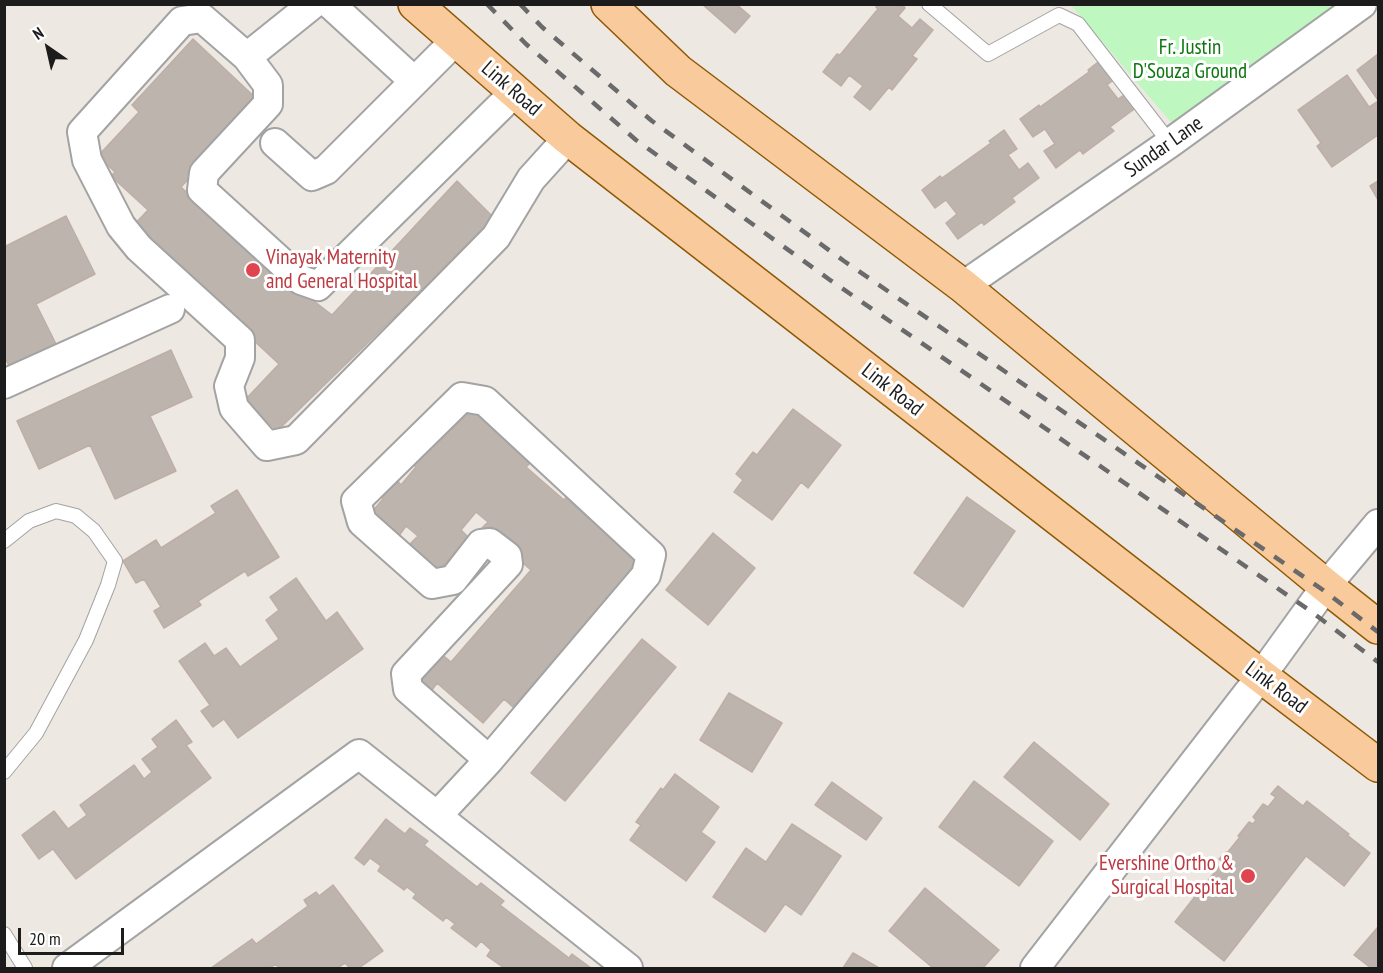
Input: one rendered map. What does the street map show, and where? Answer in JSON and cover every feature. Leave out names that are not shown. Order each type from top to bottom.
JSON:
[{"type":"main road","name":"Link Road","points":[[415,4],[568,138],[1378,765]]},
{"type":"main road","points":[[608,4],[678,71],[963,286],[1378,627]]},
{"type":"street","points":[[247,57],[313,4]]},
{"type":"street","points":[[330,4],[414,81]]},
{"type":"street","name":"Sundar Lane","points":[[963,286],[1170,143],[1362,4]]},
{"type":"street","points":[[515,92],[318,286],[302,280],[202,190],[204,173],[268,104],[268,85],[247,57],[202,18],[182,21],[82,132],[87,160],[121,226],[139,248],[240,340],[240,358],[229,386],[234,408],[267,446],[296,440],[488,246],[496,237],[531,179],[568,138]]},
{"type":"street","points":[[274,143],[312,176],[326,170],[456,40]]},
{"type":"street","points":[[4,384],[170,309]]},
{"type":"street","points":[[437,816],[489,760],[646,575],[651,555],[485,401],[462,398],[356,501],[362,522],[432,584],[453,580],[481,544],[490,543],[507,556],[508,564],[406,674],[408,689],[489,760]]},
{"type":"street","points":[[1035,969],[1261,676],[1326,586],[1378,525]]},
{"type":"street","points":[[67,969],[359,754],[628,969]]},
{"type":"lane","points":[[928,4],[988,54],[1059,15],[1078,24],[1170,143]]},
{"type":"lane","points":[[4,541],[29,521],[56,511],[76,516],[94,531],[115,561],[86,640],[36,733],[4,772]]},
{"type":"lane","points":[[4,934],[25,969]]},
{"type":"green space","name":"Fr. Justin D'Souza Ground","points":[[1339,4],[1181,134],[1071,5]]},
{"type":"building","points":[[702,4],[736,4],[750,16],[735,33]]},
{"type":"building","points":[[878,4],[902,4],[905,8],[898,16],[912,28],[920,19],[933,30],[912,56],[917,59],[892,90],[889,87],[870,110],[854,97],[863,86],[849,75],[841,86],[823,72],[878,9],[876,7]]},
{"type":"building","points":[[193,39],[260,102],[181,187],[245,248],[332,315],[457,181],[495,219],[277,431],[245,400],[279,364],[132,227],[148,210],[111,176],[115,172],[98,156],[139,112],[132,105]]},
{"type":"building","points":[[1378,54],[1378,100],[1357,70]]},
{"type":"building","points":[[1102,59],[1116,78],[1107,85],[1118,99],[1127,93],[1137,107],[1110,127],[1114,131],[1083,154],[1080,150],[1056,168],[1044,151],[1055,144],[1045,129],[1033,137],[1020,119],[1089,72],[1088,70]]},
{"type":"building","points":[[1347,75],[1369,107],[1378,101],[1378,135],[1332,167],[1317,146],[1321,143],[1298,110]]},
{"type":"building","points":[[1004,130],[1017,149],[1008,155],[1019,170],[1028,163],[1039,178],[1012,198],[1015,202],[984,225],[982,222],[958,239],[946,223],[957,214],[946,200],[935,208],[922,190],[991,143],[989,141]]},
{"type":"building","points":[[1378,181],[1378,200],[1370,186]]},
{"type":"building","points":[[66,216],[95,274],[36,304],[58,348],[12,372],[4,356],[4,247]]},
{"type":"building","points":[[171,350],[192,397],[150,416],[176,471],[115,499],[90,445],[39,469],[17,421]]},
{"type":"building","points":[[471,407],[533,460],[526,467],[564,500],[570,493],[644,557],[513,707],[504,699],[483,723],[437,683],[432,690],[413,673],[434,648],[451,662],[531,570],[482,528],[488,522],[476,512],[461,530],[468,537],[438,572],[408,546],[418,536],[406,526],[398,537],[370,514],[383,499],[381,496],[396,479],[401,485],[416,467],[411,462],[445,423],[452,429]]},
{"type":"building","points":[[793,409],[841,445],[808,488],[801,482],[772,520],[734,492],[743,480],[736,474],[753,452],[757,455]]},
{"type":"building","points":[[237,490],[279,557],[248,576],[245,571],[198,601],[201,605],[164,628],[154,611],[161,607],[144,579],[136,583],[123,561],[156,540],[161,548],[216,513],[211,506]]},
{"type":"building","points":[[967,497],[1015,531],[963,607],[914,573]]},
{"type":"building","points":[[713,533],[755,568],[708,625],[666,590]]},
{"type":"building","points":[[296,578],[326,621],[337,612],[363,649],[238,738],[224,719],[213,727],[201,711],[210,705],[179,661],[205,643],[214,656],[226,648],[240,667],[279,639],[266,620],[279,610],[270,597]]},
{"type":"building","points":[[642,639],[676,667],[565,801],[531,773]]},
{"type":"building","points":[[729,693],[782,723],[752,772],[700,740]]},
{"type":"building","points":[[176,720],[192,742],[186,745],[211,778],[76,879],[53,849],[39,859],[22,835],[54,811],[68,829],[87,815],[80,805],[134,765],[144,779],[152,772],[142,759],[158,747],[152,739]]},
{"type":"building","points":[[1034,742],[1109,804],[1080,840],[1004,777]]},
{"type":"building","points":[[675,774],[719,807],[701,832],[715,842],[686,881],[630,840],[641,825],[636,822],[661,788],[663,790]]},
{"type":"building","points":[[974,781],[1053,841],[1019,886],[939,827]]},
{"type":"building","points":[[832,782],[882,818],[866,840],[815,805]]},
{"type":"building","points":[[1278,786],[1303,806],[1307,801],[1370,853],[1344,886],[1306,856],[1224,961],[1175,922],[1197,894],[1194,891],[1202,881],[1206,883],[1223,862],[1219,859],[1240,837],[1238,836],[1249,822],[1253,824],[1256,820],[1253,817],[1263,804],[1268,807],[1276,797],[1271,794]]},
{"type":"building","points":[[386,819],[405,834],[410,828],[428,841],[424,845],[477,887],[481,883],[504,901],[500,905],[569,958],[572,954],[591,968],[504,968],[487,956],[491,950],[481,941],[476,947],[451,928],[455,924],[446,917],[443,921],[413,898],[416,894],[407,887],[404,890],[378,871],[381,866],[370,858],[364,865],[355,858]]},
{"type":"building","points":[[792,824],[841,856],[801,915],[785,904],[765,932],[713,897],[746,848],[766,862]]},
{"type":"building","points":[[333,885],[383,951],[359,968],[350,968],[345,963],[337,968],[279,968],[276,964],[269,968],[211,968],[252,939],[256,944],[308,906],[304,900],[316,892],[319,896]]},
{"type":"building","points":[[925,888],[999,950],[983,968],[933,968],[889,931]]},
{"type":"building","points":[[1378,927],[1378,968],[1371,968],[1354,955]]},
{"type":"building","points":[[853,953],[879,968],[843,968]]},
{"type":"railway","points":[[487,4],[526,44],[636,140],[830,280],[1309,610],[1378,662]]},
{"type":"railway","points":[[520,4],[542,27],[652,121],[844,261],[1323,590],[1378,632]]},
{"type":"place","name":"Vinayak Maternity and General Hospital","points":[[253,270]]},
{"type":"place","name":"Evershine Ortho & Surgical Hospital","points":[[1248,876]]}]
